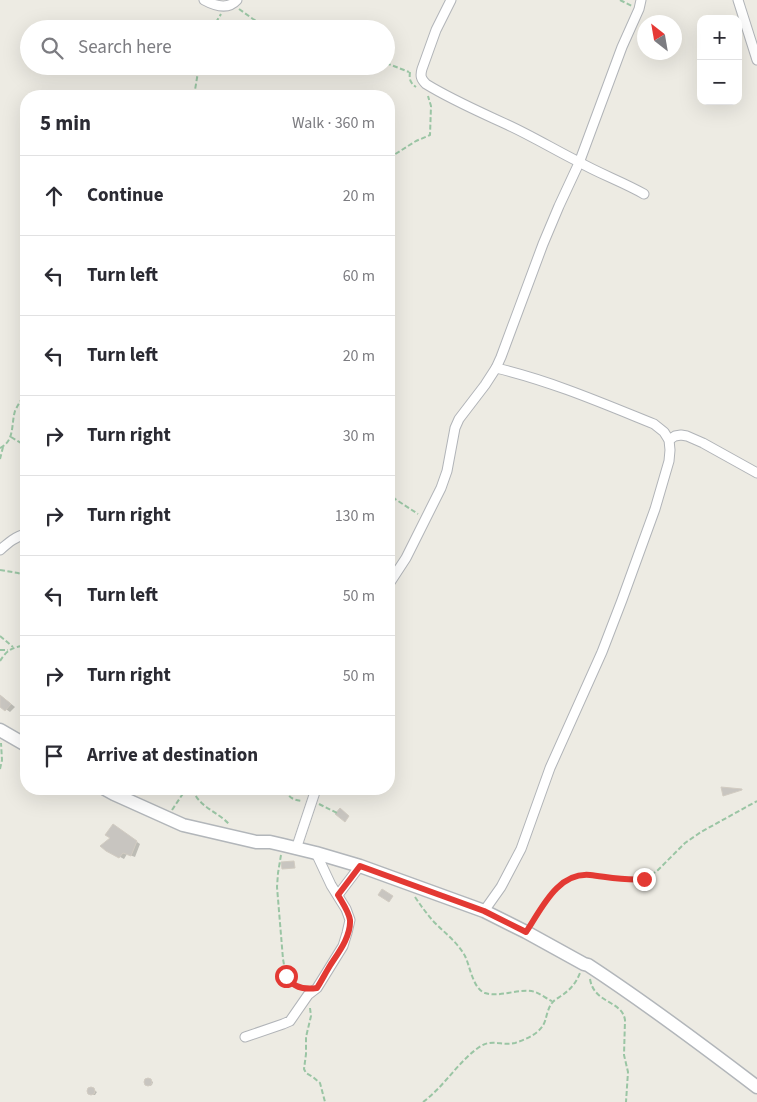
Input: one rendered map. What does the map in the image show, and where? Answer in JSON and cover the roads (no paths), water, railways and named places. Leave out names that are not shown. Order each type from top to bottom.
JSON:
[{"type":"street","points":[[204,0],[218,6],[232,3]]},
{"type":"street","points":[[451,0],[430,44],[420,75],[422,80],[435,90],[644,194]]},
{"type":"street","points":[[738,0],[757,60]]},
{"type":"street","points":[[395,575],[426,520],[444,480],[458,419],[496,368],[543,244],[580,163],[622,47],[640,4]]},
{"type":"street","points":[[484,911],[501,887],[521,849],[550,768],[602,652],[661,492],[670,450],[669,440],[664,432],[654,424],[547,382],[496,368]]},
{"type":"street","points":[[669,440],[681,435],[704,442],[757,472]]},
{"type":"street","points":[[0,550],[20,535]]},
{"type":"street","points":[[0,730],[20,742]]},
{"type":"street","points":[[118,795],[182,825],[256,842],[270,842],[316,853],[360,866],[484,911],[586,964],[633,994],[757,1088]]},
{"type":"street","points":[[296,849],[314,795]]},
{"type":"street","points":[[245,1037],[290,1021],[308,995],[317,988],[343,946],[350,920],[316,853]]},
{"type":"street","points":[[338,895],[360,866]]}]
